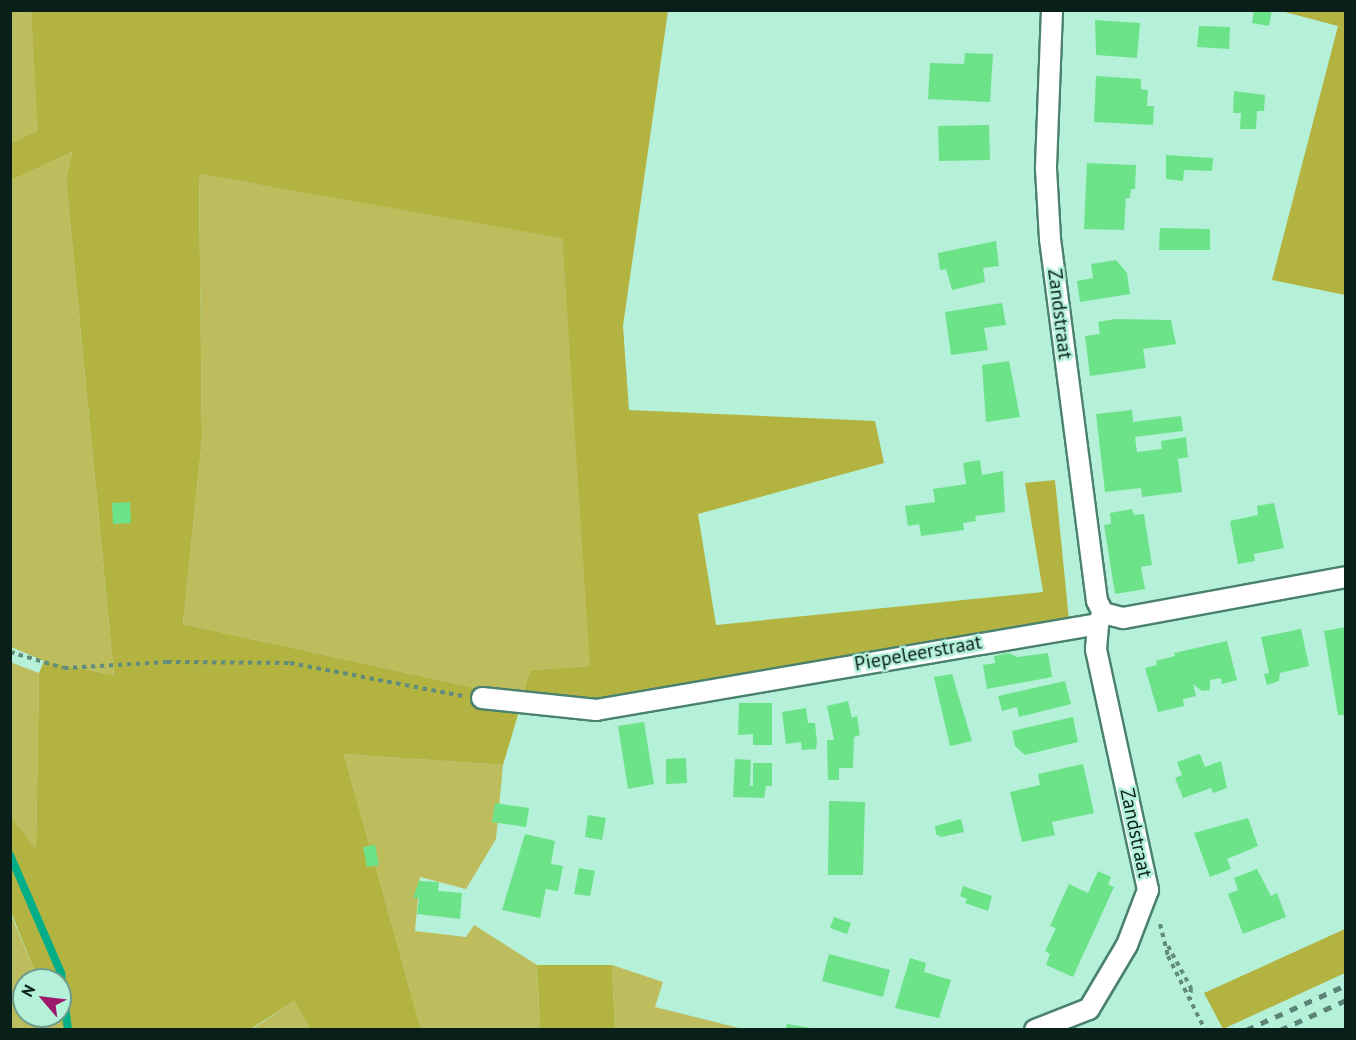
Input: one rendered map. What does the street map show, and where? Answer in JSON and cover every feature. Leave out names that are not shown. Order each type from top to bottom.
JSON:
[{"type":"street","name":"Zandstraat","points":[[1035,1029],[1089,1009],[1127,945],[1148,890],[1096,649],[1101,619],[1050,239],[1046,170],[1052,10]]},
{"type":"street","name":"Piepeleerstraat","points":[[482,698],[596,710],[1346,577]]},
{"type":"path","points":[[10,652],[64,668],[166,662],[290,663],[482,698]]},
{"type":"path","points":[[1190,999],[1191,988],[1167,945],[1181,986],[1190,999],[1204,1029]]},
{"type":"shaded area","points":[[10,11],[31,11],[39,132],[11,144]]},
{"type":"shaded area","points":[[31,11],[668,11],[623,326],[629,410],[875,421],[884,463],[698,514],[716,625],[1043,592],[1025,483],[1055,480],[1069,620],[595,703],[523,698],[503,765],[344,754],[421,1029],[310,1029],[294,1001],[251,1029],[64,1029],[72,1028],[72,968],[33,968],[11,912],[11,817],[36,850],[39,673],[44,661],[114,675],[66,180],[72,152],[11,180],[10,144],[38,131]],"holes":[[[199,174],[562,238],[590,666],[530,670],[522,698],[183,624],[202,440]]]},
{"type":"shaded area","points":[[1281,11],[1345,11],[1345,295],[1272,280],[1338,26]]},
{"type":"shaded area","points":[[72,152],[66,180],[114,675],[44,661],[11,647],[10,180]]},
{"type":"shaded area","points":[[199,174],[562,237],[591,666],[530,670],[522,698],[183,624],[202,440]]},
{"type":"shaded area","points":[[10,662],[39,673],[36,851],[11,817]]},
{"type":"shaded area","points":[[344,754],[503,765],[496,839],[466,889],[420,877],[415,931],[466,937],[474,925],[537,965],[540,1029],[421,1029]]},
{"type":"shaded area","points":[[10,912],[33,968],[12,968],[12,1028],[64,1029],[11,1029]]},
{"type":"shaded area","points":[[1345,929],[1345,973],[1223,1029],[1204,993]]},
{"type":"shaded area","points":[[537,965],[612,965],[615,1029],[540,1029]]},
{"type":"shaded area","points":[[612,965],[663,982],[655,1007],[743,1029],[615,1029]]},
{"type":"shaded area","points":[[294,1001],[310,1029],[251,1030]]},
{"type":"building","points":[[1254,10],[1272,10],[1269,26],[1252,23]]},
{"type":"building","points":[[1095,20],[1140,23],[1137,58],[1096,55]]},
{"type":"building","points":[[1199,26],[1230,27],[1229,49],[1197,47]]},
{"type":"building","points":[[965,53],[993,54],[990,102],[928,99],[930,63],[964,64]]},
{"type":"building","points":[[1096,76],[1141,79],[1141,89],[1148,90],[1147,106],[1154,106],[1153,125],[1094,122]]},
{"type":"building","points":[[1234,91],[1265,95],[1264,111],[1257,111],[1256,129],[1240,129],[1241,113],[1233,113]]},
{"type":"building","points":[[989,125],[990,160],[939,161],[938,126]]},
{"type":"building","points":[[1166,155],[1213,158],[1212,171],[1184,170],[1183,181],[1166,179]]},
{"type":"building","points":[[1087,163],[1136,165],[1135,189],[1131,189],[1130,198],[1126,198],[1124,230],[1084,229]]},
{"type":"building","points":[[1160,228],[1210,229],[1210,250],[1159,250]]},
{"type":"building","points":[[996,241],[999,266],[983,268],[985,282],[952,290],[946,269],[940,270],[938,253]]},
{"type":"building","points":[[1116,260],[1127,273],[1130,294],[1080,302],[1077,281],[1093,278],[1091,264]]},
{"type":"building","points":[[1002,303],[1006,325],[984,328],[988,350],[951,355],[945,312]]},
{"type":"building","points":[[1115,319],[1171,320],[1176,344],[1143,349],[1146,368],[1090,376],[1085,336],[1100,334],[1098,322]]},
{"type":"building","points":[[1009,361],[1020,417],[986,422],[982,365]]},
{"type":"building","points":[[1132,410],[1133,422],[1181,416],[1183,431],[1135,437],[1137,452],[1162,449],[1161,441],[1186,437],[1188,457],[1178,459],[1182,492],[1142,497],[1141,488],[1105,492],[1096,414]]},
{"type":"building","points":[[980,460],[982,475],[1003,471],[1005,512],[975,516],[976,521],[963,523],[964,530],[921,536],[919,524],[908,526],[905,506],[935,502],[933,489],[966,484],[963,463]]},
{"type":"building","points":[[130,502],[131,523],[113,524],[112,503]]},
{"type":"building","points":[[1274,503],[1284,548],[1254,554],[1255,561],[1238,564],[1230,521],[1258,515],[1257,506]]},
{"type":"building","points":[[1132,509],[1134,515],[1144,514],[1152,565],[1141,567],[1145,589],[1115,594],[1104,525],[1111,524],[1110,513]]},
{"type":"building","points":[[1346,627],[1346,715],[1338,715],[1324,631]]},
{"type":"building","points":[[1301,629],[1309,666],[1280,673],[1279,681],[1267,685],[1264,674],[1269,673],[1261,637]]},
{"type":"building","points":[[1227,641],[1237,680],[1222,684],[1221,678],[1210,680],[1210,690],[1202,691],[1193,684],[1196,696],[1183,699],[1184,706],[1158,712],[1145,668],[1157,665],[1156,661],[1175,656],[1174,653]]},
{"type":"building","points":[[1009,653],[1017,657],[1048,653],[1052,677],[987,689],[983,665],[995,663],[994,656]]},
{"type":"building","points":[[952,674],[972,741],[950,746],[934,677]]},
{"type":"building","points":[[1065,681],[1071,704],[1019,717],[1017,707],[1002,711],[998,696]]},
{"type":"building","points":[[848,701],[852,718],[857,716],[860,735],[854,737],[853,768],[839,768],[839,780],[828,780],[827,740],[834,740],[827,706]]},
{"type":"building","points":[[739,703],[772,703],[772,745],[753,745],[753,734],[738,735]]},
{"type":"building","points":[[806,708],[808,723],[815,723],[816,749],[802,750],[801,742],[786,744],[782,712]]},
{"type":"building","points":[[1073,717],[1078,742],[1025,755],[1015,746],[1012,731]]},
{"type":"building","points":[[644,722],[654,784],[628,789],[618,726]]},
{"type":"building","points":[[1200,754],[1205,767],[1221,761],[1227,788],[1213,793],[1211,788],[1183,798],[1175,778],[1182,775],[1177,762]]},
{"type":"building","points":[[686,758],[687,783],[666,784],[666,759]]},
{"type":"building","points":[[735,759],[751,760],[750,786],[753,786],[753,763],[772,763],[772,786],[766,786],[764,798],[733,797]]},
{"type":"building","points":[[1083,764],[1094,813],[1052,822],[1055,835],[1022,842],[1010,792],[1040,785],[1038,774]]},
{"type":"building","points":[[829,801],[865,802],[863,875],[828,875]]},
{"type":"building","points":[[495,803],[529,808],[526,827],[492,822]]},
{"type":"building","points":[[588,815],[606,818],[602,840],[585,837]]},
{"type":"building","points":[[1248,818],[1258,846],[1227,859],[1231,869],[1210,877],[1194,833]]},
{"type":"building","points":[[961,819],[964,832],[941,837],[936,834],[935,826]]},
{"type":"building","points":[[525,834],[555,841],[551,864],[563,866],[558,891],[546,889],[540,918],[502,910]]},
{"type":"building","points":[[375,845],[379,865],[367,867],[363,847]]},
{"type":"building","points":[[579,868],[595,871],[590,896],[574,894]]},
{"type":"building","points":[[1257,869],[1271,896],[1277,893],[1286,917],[1243,934],[1228,894],[1238,890],[1234,878]]},
{"type":"building","points":[[1098,871],[1111,877],[1108,884],[1114,887],[1073,977],[1046,965],[1050,954],[1045,951],[1056,928],[1050,926],[1069,884],[1088,893]]},
{"type":"building","points":[[419,881],[439,882],[438,891],[462,893],[460,919],[417,914],[419,898],[413,898]]},
{"type":"building","points":[[963,886],[992,896],[988,911],[965,903],[967,899],[960,896]]},
{"type":"building","points":[[834,917],[851,923],[847,934],[830,928]]},
{"type":"building","points":[[829,954],[890,970],[883,997],[822,981]]},
{"type":"building","points":[[910,958],[926,963],[924,972],[951,980],[939,1018],[895,1008]]},
{"type":"building","points":[[787,1024],[811,1028],[811,1030],[786,1030]]},
{"type":"waterway","points":[[10,855],[61,973],[68,1030]]},
{"type":"railway","points":[[1246,1030],[1346,985]]},
{"type":"railway","points":[[1280,1030],[1346,1000]]}]
